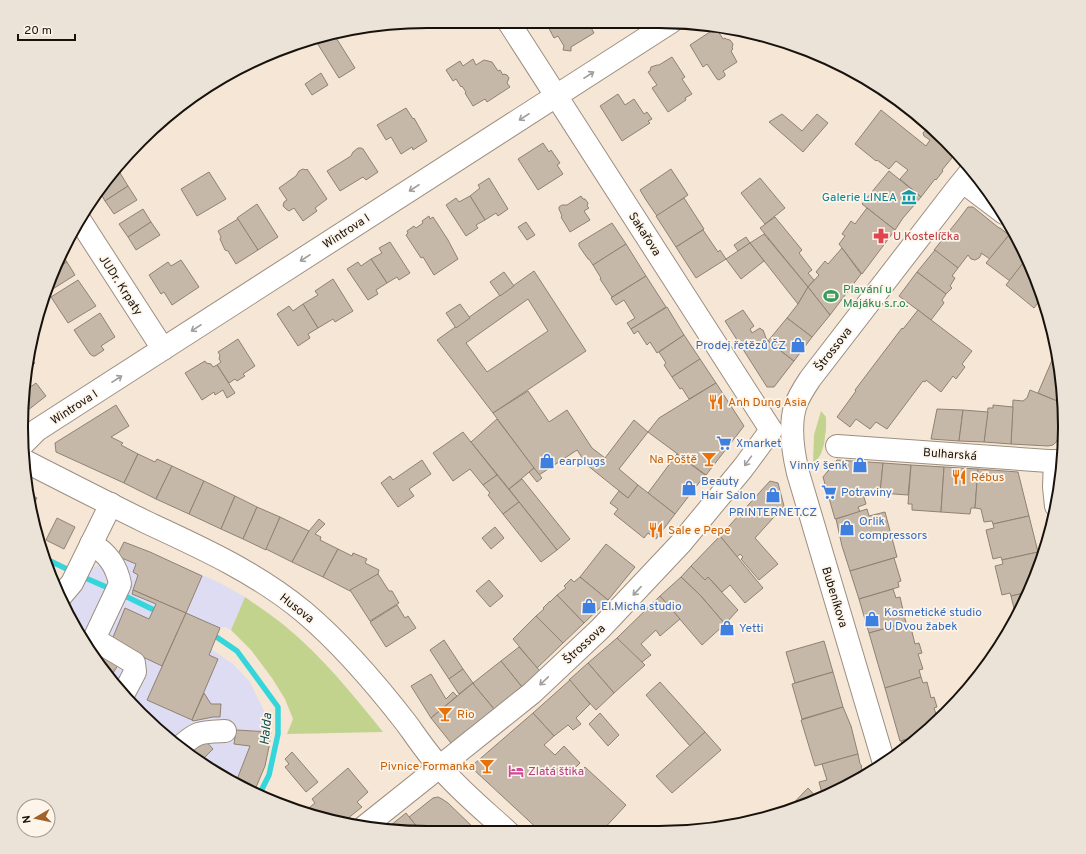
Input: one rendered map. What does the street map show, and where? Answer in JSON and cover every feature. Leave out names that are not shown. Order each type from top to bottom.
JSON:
[{"type":"street","name":"Sakařova","points":[[512,28],[771,430]]},
{"type":"street","name":"Wintrova I","points":[[28,439],[37,430],[662,28]]},
{"type":"street","name":"Štrossova","points":[[792,430],[795,407],[801,392],[810,379],[970,177]]},
{"type":"street","name":"JUDr. Krpaty","points":[[82,225],[163,350]]},
{"type":"street","points":[[771,430],[792,430]]},
{"type":"street","name":"Štrossova","points":[[370,822],[532,693],[600,629],[681,543],[743,468],[771,430]]},
{"type":"street","name":"Bubeníkova","points":[[792,430],[798,473],[882,758]]},
{"type":"street","name":"Bulharská","points":[[838,446],[1056,461]]},
{"type":"street","name":"Husova","points":[[30,463],[254,576],[303,612],[344,649],[367,675],[439,767],[458,787],[501,826]]},
{"type":"street","points":[[71,582],[111,504]]},
{"type":"street","points":[[91,544],[102,551],[110,560],[119,576],[120,584],[91,643]]},
{"type":"street","points":[[91,643],[134,663],[135,672],[126,689]]},
{"type":"street","points":[[183,744],[199,733],[225,731]]},
{"type":"shaded area","points":[[124,542],[218,582],[245,597],[231,630],[225,627],[220,628],[211,649],[233,664],[250,682],[268,719],[271,732],[269,747],[265,766],[256,787],[227,773],[205,759],[164,727],[127,690],[95,649],[81,626],[57,577],[80,589],[91,568],[116,558]]},
{"type":"green space","points":[[821,411],[826,417],[824,444],[821,454],[813,464],[814,435]]},
{"type":"green space","points":[[245,597],[280,622],[312,650],[337,677],[383,732],[287,734],[293,719],[285,699],[272,678],[251,650],[231,630]]},
{"type":"building","points":[[549,28],[591,28],[594,33],[571,47],[571,51],[563,50],[564,46],[558,36],[554,38]]},
{"type":"building","points":[[711,31],[719,33],[723,39],[725,38],[730,40],[733,44],[733,49],[731,51],[737,62],[723,71],[725,76],[719,80],[707,64],[703,67],[690,45]]},
{"type":"building","points":[[337,39],[355,68],[339,78],[318,44]]},
{"type":"building","points":[[672,57],[685,77],[682,79],[692,94],[668,112],[652,88],[657,85],[648,72],[650,71],[651,67],[659,65]]},
{"type":"building","points":[[473,59],[476,65],[484,60],[492,62],[498,71],[500,70],[503,75],[507,75],[509,78],[507,83],[510,87],[487,102],[485,99],[473,106],[462,86],[461,87],[456,79],[453,81],[446,70],[460,61],[463,66]]},
{"type":"building","points":[[321,73],[328,85],[312,95],[305,84]]},
{"type":"building","points":[[618,94],[625,105],[634,99],[644,114],[647,112],[652,119],[648,121],[650,123],[622,141],[600,106]]},
{"type":"building","points":[[406,108],[413,119],[414,118],[427,141],[413,150],[412,147],[401,154],[391,137],[386,140],[377,125]]},
{"type":"building","points":[[881,110],[926,146],[930,140],[924,136],[923,133],[925,130],[953,157],[921,197],[900,179],[908,170],[896,161],[889,169],[877,160],[876,161],[855,144]]},
{"type":"building","points":[[782,114],[802,131],[817,114],[828,123],[803,152],[769,122]]},
{"type":"building","points":[[543,143],[549,152],[551,150],[560,163],[557,165],[563,174],[538,190],[518,159]]},
{"type":"building","points":[[358,148],[363,149],[378,172],[366,180],[363,177],[340,191],[327,171],[351,156]]},
{"type":"building","points":[[303,169],[307,169],[327,199],[315,208],[317,211],[303,221],[294,208],[289,211],[283,206],[284,202],[287,200],[279,188]]},
{"type":"building","points":[[671,169],[688,195],[657,216],[640,190]]},
{"type":"building","points":[[889,171],[921,197],[895,230],[862,204]]},
{"type":"building","points":[[209,172],[226,199],[197,216],[181,189]]},
{"type":"building","points":[[120,173],[128,186],[105,201],[102,195]]},
{"type":"building","points":[[489,178],[508,209],[498,216],[496,213],[485,220],[470,196],[480,188],[478,185]]},
{"type":"building","points":[[760,178],[785,208],[765,224],[741,193]]},
{"type":"building","points":[[128,186],[137,200],[114,214],[105,201]]},
{"type":"building","points":[[470,196],[485,220],[476,225],[478,228],[466,236],[446,205],[456,198],[459,202]]},
{"type":"building","points":[[581,196],[588,203],[587,206],[589,208],[584,211],[590,220],[570,232],[561,217],[559,207],[562,205],[567,205]]},
{"type":"building","points":[[684,198],[704,229],[676,247],[656,216]]},
{"type":"building","points":[[257,204],[278,237],[258,250],[237,218]]},
{"type":"building","points":[[968,207],[973,207],[1009,235],[990,259],[981,253],[979,258],[975,260],[971,259],[968,255],[958,268],[934,250]]},
{"type":"building","points":[[867,208],[895,230],[862,274],[839,244],[845,236],[842,234],[851,221],[855,224]]},
{"type":"building","points":[[143,209],[151,222],[128,237],[119,224]]},
{"type":"building","points":[[429,216],[430,219],[433,217],[458,259],[434,275],[423,257],[421,258],[406,235],[408,233],[407,231],[414,226],[416,228]]},
{"type":"building","points":[[775,217],[802,250],[799,253],[812,270],[808,273],[814,280],[808,287],[760,228]]},
{"type":"building","points":[[238,219],[258,250],[236,264],[228,251],[225,250],[218,231]]},
{"type":"building","points":[[151,222],[160,235],[136,250],[128,237]]},
{"type":"building","points":[[526,222],[535,235],[527,240],[518,227]]},
{"type":"building","points":[[612,223],[626,244],[593,265],[579,246],[579,243]]},
{"type":"building","points":[[703,230],[718,252],[720,250],[726,259],[696,278],[676,247]]},
{"type":"building","points":[[764,234],[808,287],[798,304],[750,243]]},
{"type":"building","points":[[1009,235],[1023,263],[1010,281],[986,263]]},
{"type":"building","points":[[746,237],[750,243],[738,251],[734,245]]},
{"type":"building","points":[[390,242],[410,273],[399,280],[397,277],[387,283],[371,259],[382,253],[379,248]]},
{"type":"building","points":[[750,243],[764,261],[741,279],[726,259]]},
{"type":"building","points":[[626,244],[646,276],[612,297],[593,265]]},
{"type":"building","points":[[842,248],[861,274],[830,315],[808,287],[819,275],[816,272],[825,261],[828,264]]},
{"type":"building","points":[[935,250],[958,268],[952,276],[955,278],[950,286],[952,288],[946,294],[917,272]]},
{"type":"building","points":[[371,259],[387,283],[376,290],[378,294],[368,300],[347,269],[358,262],[361,266]]},
{"type":"building","points":[[181,260],[199,287],[172,305],[164,292],[161,294],[149,275],[168,262],[171,266]]},
{"type":"building","points":[[67,262],[75,275],[53,289],[58,274],[62,265]]},
{"type":"building","points":[[1023,263],[1038,303],[1034,308],[1006,285]]},
{"type":"building","points":[[534,271],[586,351],[493,413],[437,340]],"holes":[[[528,299],[548,331],[487,372],[466,343]]]},
{"type":"building","points":[[504,272],[514,286],[500,296],[490,282]]},
{"type":"building","points":[[917,272],[946,294],[942,300],[944,303],[931,320],[899,296]]},
{"type":"building","points":[[646,276],[666,307],[631,329],[627,323],[635,318],[624,300],[616,305],[611,298]]},
{"type":"building","points":[[333,279],[353,311],[335,322],[333,319],[318,328],[303,304],[318,295],[315,291]]},
{"type":"building","points":[[78,280],[96,306],[68,323],[51,297]]},
{"type":"building","points":[[808,287],[830,315],[812,337],[787,318],[798,304]]},
{"type":"building","points":[[303,304],[318,328],[308,334],[310,338],[298,346],[277,314],[289,306],[293,311]]},
{"type":"building","points":[[460,304],[470,318],[456,328],[446,313]]},
{"type":"building","points":[[667,307],[684,335],[657,353],[650,342],[647,345],[638,331],[634,334],[631,329]]},
{"type":"building","points":[[743,310],[754,326],[750,329],[752,333],[760,328],[763,330],[768,341],[794,361],[774,387],[767,387],[725,321]]},
{"type":"building","points":[[918,310],[972,351],[962,364],[965,367],[956,379],[953,376],[941,392],[926,380],[925,382],[923,381],[887,429],[876,422],[870,429],[856,419],[850,427],[837,417],[856,391],[855,390],[902,328],[903,329]]},
{"type":"building","points":[[100,313],[115,337],[101,346],[104,350],[93,356],[90,354],[74,330]]},
{"type":"building","points":[[787,318],[812,337],[794,361],[768,341]]},
{"type":"building","points":[[684,335],[700,359],[672,377],[664,365],[666,363],[659,352]]},
{"type":"building","points":[[238,339],[255,366],[243,374],[245,376],[237,381],[235,379],[229,383],[217,365],[221,362],[218,352]]},
{"type":"building","points":[[700,359],[716,383],[689,399],[672,377]]},
{"type":"building","points":[[1052,360],[1057,401],[1038,393]]},
{"type":"building","points":[[205,361],[213,367],[217,365],[235,393],[227,398],[223,390],[215,395],[214,392],[202,400],[185,373]]},
{"type":"building","points":[[36,383],[46,396],[29,410],[29,401],[30,387]]},
{"type":"building","points":[[716,383],[744,426],[706,475],[648,432],[659,418]]},
{"type":"building","points":[[1030,390],[1057,401],[1058,440],[1053,445],[1011,444],[1013,400],[1023,401],[1027,398]]},
{"type":"building","points":[[528,391],[549,422],[567,410],[592,448],[605,458],[634,420],[648,432],[619,469],[638,485],[628,498],[587,465],[577,450],[539,475],[493,413]]},
{"type":"building","points":[[116,405],[129,426],[111,437],[123,443],[121,445],[138,454],[124,483],[56,452],[55,443]]},
{"type":"building","points":[[993,405],[1013,407],[1011,444],[984,442],[988,408],[993,408]]},
{"type":"building","points":[[937,409],[963,410],[959,441],[931,439]]},
{"type":"building","points":[[963,410],[988,412],[984,442],[959,441]]},
{"type":"building","points":[[497,419],[534,468],[509,489],[471,442]]},
{"type":"building","points":[[463,432],[497,475],[483,485],[470,469],[453,481],[433,453]]},
{"type":"building","points":[[138,454],[155,462],[157,459],[172,466],[156,499],[124,483]]},
{"type":"building","points":[[677,454],[705,475],[675,514],[648,493]]},
{"type":"building","points":[[422,460],[431,474],[409,489],[414,496],[398,507],[381,483],[390,476],[393,480]]},
{"type":"building","points":[[837,460],[883,463],[880,495],[863,494],[866,504],[858,507],[860,512],[835,519],[823,477]]},
{"type":"building","points":[[883,463],[911,465],[908,495],[880,493]]},
{"type":"building","points":[[911,465],[944,467],[941,512],[912,510],[912,504],[908,504]]},
{"type":"building","points":[[172,466],[204,481],[189,514],[156,499]]},
{"type":"building","points":[[944,467],[978,469],[975,508],[971,508],[970,514],[941,512]]},
{"type":"building","points":[[534,468],[542,478],[537,482],[529,472]]},
{"type":"building","points":[[978,469],[1018,472],[1029,516],[993,524],[992,521],[984,522],[981,509],[975,508]]},
{"type":"building","points":[[497,475],[519,502],[503,514],[488,495],[490,493],[483,485]]},
{"type":"building","points":[[522,479],[570,539],[557,550],[509,489]]},
{"type":"building","points":[[204,481],[235,496],[221,529],[189,514]]},
{"type":"building","points":[[770,481],[778,483],[784,506],[755,538],[778,564],[759,580],[741,559],[743,557],[740,554],[737,557],[720,536]]},
{"type":"building","points":[[638,485],[675,514],[656,539],[648,533],[644,538],[614,514],[618,509],[610,503],[619,491],[628,498]]},
{"type":"building","points":[[235,496],[257,507],[243,539],[221,529]]},
{"type":"building","points":[[519,502],[557,550],[541,562],[503,514]]},
{"type":"building","points":[[257,507],[280,517],[266,550],[243,539]]},
{"type":"building","points":[[867,509],[869,516],[885,512],[897,557],[850,571],[842,546],[836,519]]},
{"type":"building","points":[[1029,516],[1038,552],[1002,560],[1001,557],[993,559],[986,530],[994,528],[993,524]]},
{"type":"building","points":[[280,517],[309,531],[292,562],[266,549]]},
{"type":"building","points":[[57,518],[75,527],[64,549],[46,540]]},
{"type":"building","points":[[319,519],[325,524],[315,534],[321,537],[320,540],[338,549],[323,577],[292,562],[309,531]]},
{"type":"building","points":[[495,527],[504,538],[491,549],[482,538]]},
{"type":"building","points":[[720,536],[763,588],[745,603],[730,585],[722,592],[708,577],[705,580],[691,566]]},
{"type":"building","points":[[124,542],[150,552],[202,576],[186,613],[133,590],[138,575],[133,572],[136,564],[117,556]]},
{"type":"building","points":[[606,544],[635,567],[608,600],[580,577]]},
{"type":"building","points":[[338,549],[352,556],[353,553],[367,559],[365,563],[379,570],[378,574],[350,591],[323,577]]},
{"type":"building","points":[[1038,552],[1021,594],[1011,596],[1010,593],[1002,595],[995,566],[1003,564],[1002,560]]},
{"type":"building","points":[[894,558],[901,581],[898,582],[899,587],[859,599],[850,571]]},
{"type":"building","points":[[691,566],[705,580],[708,577],[738,610],[725,624],[700,595],[681,577]]},
{"type":"building","points":[[378,574],[389,591],[392,591],[399,603],[370,621],[350,590]]},
{"type":"building","points":[[580,577],[608,600],[584,623],[557,595],[566,588],[564,586],[571,579],[574,582]]},
{"type":"building","points":[[681,577],[700,595],[725,624],[702,645],[660,596]]},
{"type":"building","points":[[489,580],[503,596],[490,607],[476,591]]},
{"type":"building","points":[[893,589],[896,598],[900,597],[906,623],[869,633],[859,599]]},
{"type":"building","points":[[133,590],[186,613],[162,666],[111,642],[125,608],[149,619],[156,604],[132,594]]},
{"type":"building","points":[[1021,594],[1014,609],[1011,596]]},
{"type":"building","points":[[557,595],[584,623],[563,643],[536,616]]},
{"type":"building","points":[[660,596],[680,619],[660,636],[656,630],[641,644],[651,655],[642,662],[617,638]]},
{"type":"building","points":[[397,605],[405,618],[408,616],[416,628],[386,647],[370,622]]},
{"type":"building","points":[[186,613],[220,628],[209,655],[218,659],[192,720],[147,700]]},
{"type":"building","points":[[536,616],[563,643],[537,668],[513,639]]},
{"type":"building","points":[[905,623],[907,630],[911,628],[915,644],[919,643],[922,653],[918,654],[923,669],[919,670],[921,677],[885,688],[869,633]]},
{"type":"building","points":[[617,638],[645,665],[614,693],[588,663]]},
{"type":"building","points":[[444,640],[463,669],[449,679],[430,650]]},
{"type":"building","points":[[824,641],[833,672],[795,683],[786,652]]},
{"type":"building","points":[[519,647],[540,671],[522,687],[501,661]]},
{"type":"building","points":[[100,654],[118,665],[113,673],[110,670]]},
{"type":"building","points":[[501,661],[522,687],[494,709],[473,683]]},
{"type":"building","points":[[588,663],[614,693],[596,710],[569,680]]},
{"type":"building","points":[[463,669],[473,683],[459,694],[449,679]]},
{"type":"building","points":[[833,672],[843,707],[802,719],[792,684]]},
{"type":"building","points":[[431,674],[446,699],[453,692],[457,696],[431,718],[411,686]]},
{"type":"building","points":[[921,677],[923,683],[927,682],[931,698],[934,697],[937,707],[934,708],[936,714],[908,739],[900,741],[885,688]]},
{"type":"building","points":[[570,680],[590,704],[576,718],[581,724],[573,730],[568,725],[554,736],[533,713]]},
{"type":"building","points":[[660,682],[705,732],[690,746],[646,695]]},
{"type":"building","points":[[473,683],[494,709],[451,743],[431,718]]},
{"type":"building","points":[[204,693],[211,704],[221,704],[220,717],[193,721],[192,720]]},
{"type":"building","points":[[843,707],[851,726],[858,754],[815,766],[801,720]]},
{"type":"building","points":[[533,713],[554,736],[544,745],[555,755],[564,746],[580,763],[572,771],[577,775],[585,767],[626,805],[607,826],[534,826],[473,769],[474,764]]},
{"type":"building","points":[[600,713],[619,735],[608,746],[589,724]]},
{"type":"building","points":[[236,730],[271,732],[265,766],[256,787],[237,778],[250,746],[234,744]]},
{"type":"building","points":[[705,732],[721,750],[672,793],[656,776]]},
{"type":"building","points":[[203,738],[213,749],[204,758],[192,750]]},
{"type":"building","points":[[908,739],[902,744],[901,741]]},
{"type":"building","points":[[292,752],[318,782],[306,792],[285,767],[289,764],[285,759]]},
{"type":"building","points":[[858,754],[862,770],[822,791],[819,782],[827,780],[822,764]]},
{"type":"building","points":[[348,768],[368,792],[357,802],[362,807],[348,818],[309,808],[315,803],[312,799]]},
{"type":"building","points":[[808,788],[814,795],[812,796],[794,802]]},
{"type":"building","points":[[438,797],[448,803],[472,826],[416,826],[409,817],[433,798]]},
{"type":"building","points":[[406,813],[416,826],[401,825],[392,824]]},
{"type":"waterway","name":"Halda","points":[[51,562],[73,572]]},
{"type":"waterway","name":"Halda","points":[[81,576],[113,590]]},
{"type":"waterway","name":"Halda","points":[[121,594],[152,609]]},
{"type":"waterway","name":"Halda","points":[[218,638],[237,651],[278,707],[278,734],[269,775],[261,790]]},
{"type":"place","name":"Galerie LINEA","points":[[909,197]]},
{"type":"place","name":"U Kostelíčka","points":[[881,236]]},
{"type":"place","name":"Plavání u Majáku s.r.o.","points":[[831,296]]},
{"type":"place","name":"Prodej řetězů ČZ","points":[[798,345]]},
{"type":"place","name":"Anh Dung Asia","points":[[716,402]]},
{"type":"place","name":"Xmarket","points":[[724,443]]},
{"type":"place","name":"Na Poště","points":[[709,459]]},
{"type":"place","name":"earplugs","points":[[547,461]]},
{"type":"place","name":"Vinný šenk","points":[[860,465]]},
{"type":"place","name":"Rébus","points":[[959,477]]},
{"type":"place","name":"Beauty Hair Salon","points":[[689,488]]},
{"type":"place","name":"Potraviny","points":[[829,492]]},
{"type":"place","name":"PRINTERNET.CZ","points":[[773,495]]},
{"type":"place","name":"Orlik compressors","points":[[847,528]]},
{"type":"place","name":"Sale e Pepe","points":[[656,530]]},
{"type":"place","name":"El.Micha studio","points":[[589,606]]},
{"type":"place","name":"Kosmetické studio U Dvou žabek","points":[[872,619]]},
{"type":"place","name":"Yetti","points":[[727,628]]},
{"type":"place","name":"Rio","points":[[445,714]]},
{"type":"place","name":"Pivnice Formanka","points":[[487,766]]},
{"type":"place","name":"Zlatá štika","points":[[516,771]]}]
